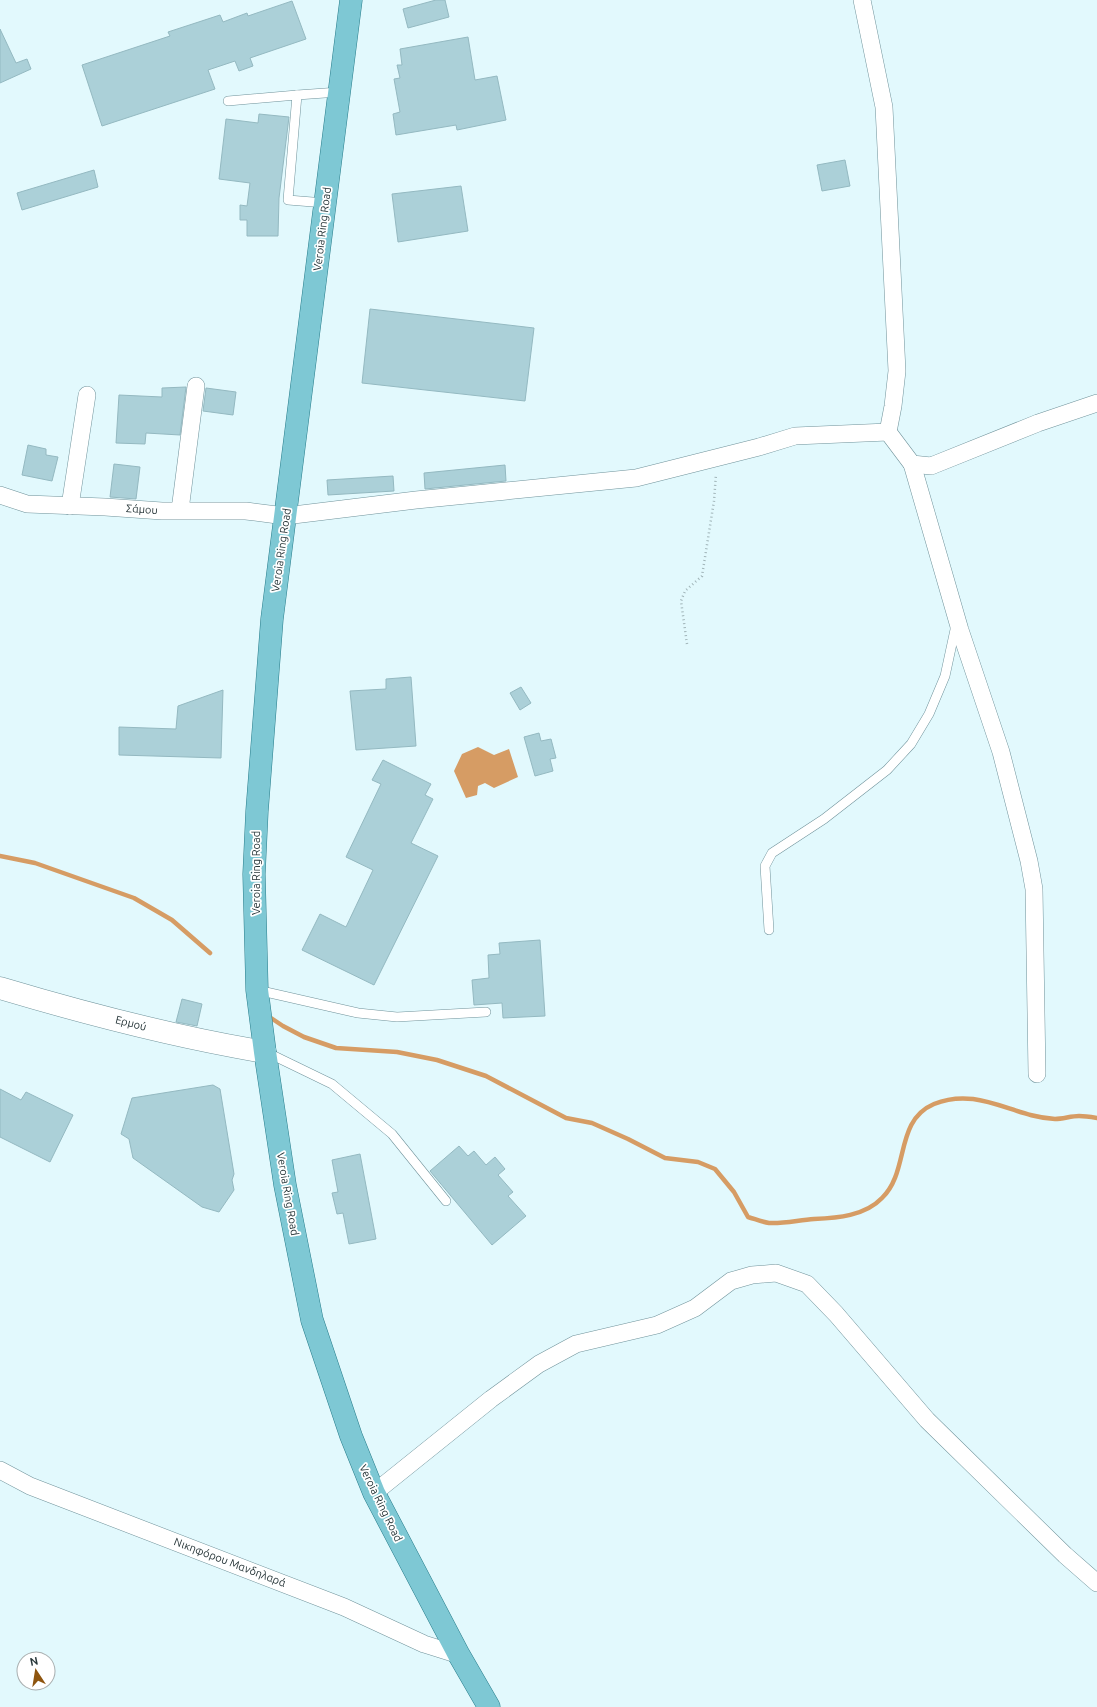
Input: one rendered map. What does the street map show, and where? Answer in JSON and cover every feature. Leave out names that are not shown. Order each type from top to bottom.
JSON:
[{"type":"main road","name":"Verοia Ring Road","points":[[351,0],[272,619],[257,811],[254,874],[257,990],[264,1052],[285,1185],[312,1320],[351,1436],[374,1492],[459,1656],[489,1707]]},
{"type":"street","points":[[862,0],[884,107],[897,371],[888,432],[912,464],[958,618],[1001,752],[1029,861],[1033,882],[1037,1074]]},
{"type":"street","points":[[180,510],[196,386]]},
{"type":"street","points":[[70,506],[87,395]]},
{"type":"street","points":[[912,464],[932,466],[1038,423],[1097,403]]},
{"type":"street","name":"Σάμου","points":[[0,495],[27,504],[162,511],[246,510],[285,516],[416,500],[636,478],[795,436],[888,432]]},
{"type":"street","name":"Ερμού","points":[[0,988],[55,1004],[210,1043],[264,1052]]},
{"type":"street","points":[[374,1492],[491,1399],[539,1364],[576,1344],[658,1325],[695,1308],[731,1281],[752,1275],[776,1273],[807,1284],[836,1314],[926,1420],[1065,1555],[1097,1583]]},
{"type":"street","name":"Νικηφόρου Μανδηλαρά","points":[[0,1470],[30,1486],[344,1606],[424,1644],[459,1656]]},
{"type":"lane","points":[[228,101],[340,92]]},
{"type":"lane","points":[[297,95],[288,200],[325,203]]},
{"type":"lane","points":[[769,930],[764,866],[772,853],[824,819],[881,774],[911,744],[929,714],[945,676],[958,618]]},
{"type":"lane","points":[[257,990],[358,1013],[397,1017],[486,1012]]},
{"type":"lane","points":[[264,1052],[332,1084],[392,1134],[446,1201]]},
{"type":"path","points":[[687,644],[681,601],[685,590],[702,576],[714,501],[718,457]]},
{"type":"shaded area","points":[[478,747],[494,755],[509,749],[518,777],[494,788],[485,783],[478,786],[477,795],[466,798],[454,771],[462,754]]},
{"type":"building","points":[[436,0],[445,0],[449,17],[408,28],[403,9]]},
{"type":"building","points":[[292,1],[306,39],[250,58],[253,66],[239,71],[235,61],[208,70],[215,89],[102,126],[82,65],[170,36],[168,32],[220,15],[223,22],[247,13],[248,16]]},
{"type":"building","points":[[0,29],[16,63],[27,59],[31,69],[0,83]]},
{"type":"building","points":[[468,37],[475,80],[497,76],[506,120],[457,130],[456,125],[396,135],[393,114],[400,112],[394,79],[400,78],[397,65],[402,65],[400,49]]},
{"type":"building","points":[[259,114],[289,117],[279,198],[278,236],[247,236],[247,220],[240,220],[240,205],[247,206],[250,183],[219,179],[226,119],[258,123]]},
{"type":"building","points":[[845,160],[850,186],[822,191],[817,165]]},
{"type":"building","points":[[94,170],[98,187],[22,210],[17,193]]},
{"type":"building","points":[[461,186],[468,231],[398,242],[392,194]]},
{"type":"building","points":[[370,309],[534,328],[525,401],[362,383]]},
{"type":"building","points":[[186,387],[180,435],[146,433],[145,444],[116,443],[119,395],[162,397],[162,388]]},
{"type":"building","points":[[206,388],[236,392],[233,415],[203,411]]},
{"type":"building","points":[[28,445],[46,449],[46,455],[58,457],[52,481],[22,475]]},
{"type":"building","points":[[114,464],[140,467],[136,499],[110,497]]},
{"type":"building","points":[[505,465],[506,481],[425,489],[424,473]]},
{"type":"building","points":[[393,476],[394,491],[328,495],[327,480]]},
{"type":"building","points":[[411,677],[416,746],[356,750],[350,691],[386,689],[386,679]]},
{"type":"building","points":[[521,687],[531,703],[520,710],[510,693]]},
{"type":"building","points":[[223,690],[221,758],[119,755],[119,727],[176,729],[178,706]]},
{"type":"building","points":[[539,733],[541,741],[551,739],[556,758],[550,759],[553,771],[535,776],[524,737]]},
{"type":"building","points":[[383,760],[431,784],[425,795],[433,799],[411,843],[438,856],[374,985],[302,950],[320,914],[346,927],[373,870],[346,857],[381,784],[372,780]]},
{"type":"building","points":[[540,940],[545,1016],[503,1018],[502,1003],[474,1005],[472,980],[489,978],[488,955],[500,954],[499,943]]},
{"type":"building","points":[[182,999],[202,1004],[197,1026],[176,1022]]},
{"type":"building","points":[[213,1085],[220,1089],[234,1174],[232,1180],[234,1190],[219,1212],[202,1207],[133,1158],[129,1139],[121,1134],[132,1098]]},
{"type":"building","points":[[0,1089],[21,1100],[26,1092],[73,1115],[50,1162],[0,1137]]},
{"type":"building","points":[[459,1146],[468,1156],[474,1151],[486,1165],[495,1157],[505,1169],[498,1175],[513,1192],[508,1196],[526,1216],[492,1245],[430,1171]]},
{"type":"building","points":[[360,1154],[376,1239],[349,1244],[343,1213],[337,1214],[332,1193],[338,1192],[332,1160]]},
{"type":"waterway","points":[[0,856],[35,863],[134,898],[172,920],[210,953]]},
{"type":"waterway","points":[[271,1018],[304,1037],[336,1048],[397,1052],[437,1060],[486,1076],[566,1118],[592,1123],[665,1158],[698,1162],[715,1169],[734,1192],[748,1217],[769,1223],[841,1217],[867,1209],[875,1204],[891,1187],[907,1134],[913,1122],[921,1112],[934,1104],[950,1099],[966,1098],[981,1100],[1039,1117],[1055,1119],[1086,1116],[1097,1118]]}]
